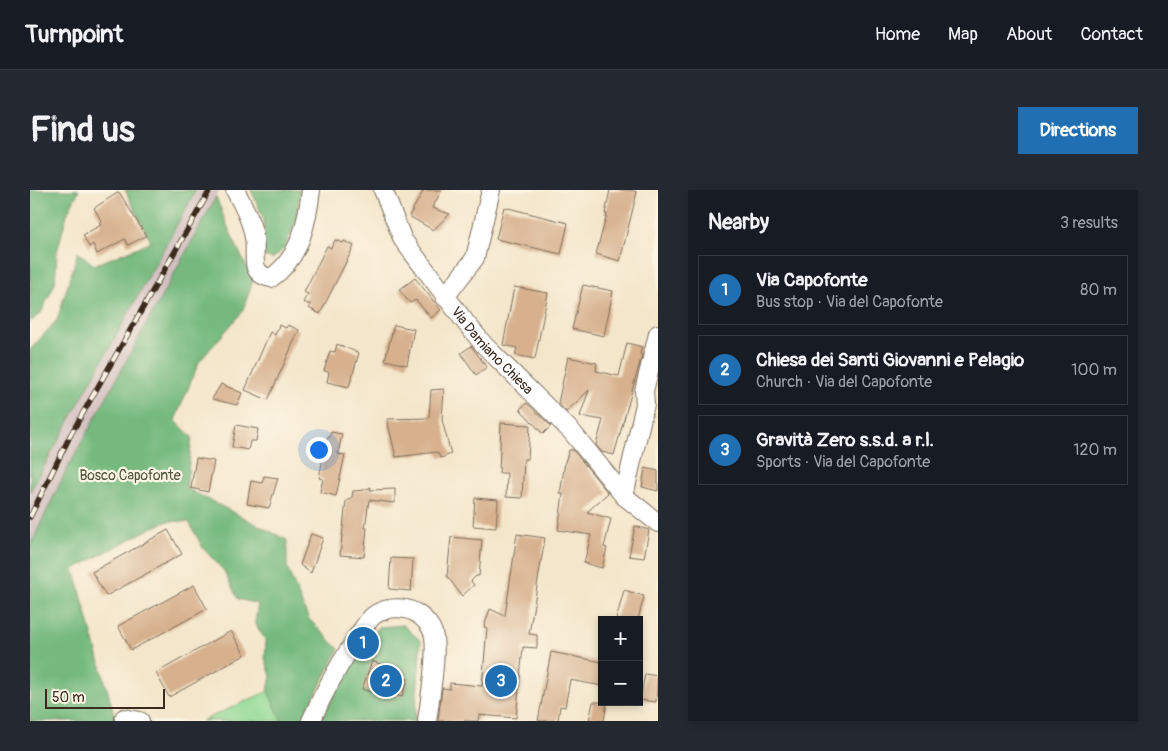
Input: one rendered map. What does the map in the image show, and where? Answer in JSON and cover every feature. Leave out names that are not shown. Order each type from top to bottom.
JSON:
[{"type":"street","points":[[235,190],[249,218],[255,239],[256,268],[261,275],[271,278],[288,263],[298,245],[305,226],[311,190]]},
{"type":"street","name":"Via Damiano Chiesa","points":[[383,190],[403,240],[485,346],[572,432],[624,496],[658,523]]},
{"type":"street","points":[[445,296],[475,258],[491,190]]},
{"type":"street","points":[[624,496],[645,404],[644,391],[658,334]]},
{"type":"street","points":[[311,721],[340,664],[373,616],[385,609],[400,608],[413,611],[425,619],[434,636],[434,659],[427,721]]},
{"type":"street","points":[[125,721],[124,718],[140,721]]},
{"type":"shaded area","points":[[196,190],[220,190],[65,473],[30,546],[30,492]]},
{"type":"green space","points":[[30,190],[79,190],[67,214],[57,252],[55,283],[41,313],[30,322]]},
{"type":"green space","name":"Bosco Capofonte","points":[[125,190],[196,190],[30,492],[30,350],[57,320],[78,252],[94,265],[151,242]]},
{"type":"green space","points":[[251,190],[300,190],[296,222],[285,247],[273,259],[264,256],[264,219]]},
{"type":"green space","name":"Bosco Capofonte","points":[[216,197],[253,281],[242,312],[199,362],[175,420],[192,437],[186,488],[287,540],[287,568],[308,618],[339,649],[302,721],[282,721],[268,691],[271,676],[265,658],[266,641],[255,623],[258,604],[238,599],[224,571],[203,548],[189,522],[169,521],[153,527],[74,569],[116,721],[30,721],[30,546],[65,473]]},
{"type":"green space","points":[[403,625],[421,641],[415,721],[320,721],[354,660],[379,627]]},
{"type":"green space","points":[[268,691],[282,721],[202,721]]},
{"type":"building","points":[[424,190],[442,190],[432,208],[450,214],[433,230],[409,216]]},
{"type":"building","points":[[610,190],[637,192],[620,261],[596,254],[607,214],[605,214]]},
{"type":"building","points":[[119,192],[146,236],[128,245],[125,239],[97,254],[93,244],[89,247],[83,235],[101,225],[99,223],[102,222],[94,208]]},
{"type":"building","points":[[504,207],[568,223],[561,254],[496,239]]},
{"type":"building","points":[[335,240],[343,243],[344,241],[354,246],[320,314],[309,308],[311,305],[303,302],[308,294],[304,292],[327,246],[331,248]]},
{"type":"building","points":[[415,278],[441,310],[431,318],[416,300],[410,303],[399,290]]},
{"type":"building","points":[[583,285],[613,291],[604,336],[572,329]]},
{"type":"building","points":[[514,287],[548,293],[535,359],[515,355],[517,348],[503,345]]},
{"type":"building","points":[[279,325],[286,328],[288,325],[299,330],[268,400],[245,390],[270,332],[275,335]]},
{"type":"building","points":[[394,325],[414,329],[407,365],[385,360]]},
{"type":"building","points":[[627,343],[642,347],[640,354],[642,355],[614,455],[602,452],[596,445],[603,420],[580,416],[589,390],[566,412],[558,403],[568,357],[597,363],[596,371],[619,376]]},
{"type":"building","points":[[337,344],[359,353],[349,387],[327,382],[329,372],[324,371],[330,351],[335,352]]},
{"type":"building","points":[[471,346],[487,367],[476,375],[461,353]]},
{"type":"building","points":[[221,384],[242,393],[237,405],[212,399]]},
{"type":"building","points":[[444,389],[442,420],[451,454],[441,458],[437,452],[396,457],[387,419],[429,418],[431,390]]},
{"type":"building","points":[[527,403],[551,426],[543,434],[520,409]]},
{"type":"building","points":[[501,423],[530,425],[528,459],[524,459],[522,498],[506,497],[507,473],[499,473]]},
{"type":"building","points":[[236,425],[258,429],[256,441],[250,441],[248,450],[232,447]]},
{"type":"building","points":[[331,432],[342,434],[338,454],[345,455],[336,496],[320,492],[323,479],[319,478],[327,438],[329,438]]},
{"type":"building","points":[[569,450],[573,450],[608,493],[587,512],[611,519],[604,547],[607,548],[602,568],[584,563],[591,535],[558,530],[563,494],[560,494],[565,462]]},
{"type":"building","points":[[196,458],[214,461],[208,492],[191,488]]},
{"type":"building","points":[[645,468],[658,471],[658,491],[642,487]]},
{"type":"building","points":[[264,476],[278,478],[269,508],[247,504],[251,481],[262,483]]},
{"type":"building","points":[[371,487],[370,490],[395,489],[395,503],[369,500],[365,528],[367,528],[364,557],[340,555],[346,501],[352,497],[353,491]]},
{"type":"building","points":[[475,498],[498,500],[496,528],[473,526]]},
{"type":"building","points":[[635,526],[649,530],[644,558],[629,556]]},
{"type":"building","points":[[168,530],[182,554],[106,596],[92,572]]},
{"type":"building","points":[[311,534],[323,538],[311,573],[300,565]]},
{"type":"building","points":[[517,534],[545,538],[529,634],[537,635],[537,648],[523,647],[516,718],[479,715],[478,721],[438,721],[442,688],[450,689],[450,683],[482,686],[487,628],[484,627],[490,609],[505,616]]},
{"type":"building","points":[[451,537],[482,540],[479,576],[476,576],[471,581],[474,585],[462,596],[447,576]]},
{"type":"building","points":[[391,558],[413,559],[411,591],[389,589]]},
{"type":"building","points":[[194,585],[207,609],[131,650],[118,626]]},
{"type":"building","points":[[624,590],[644,596],[639,616],[617,616]]},
{"type":"building","points":[[231,631],[245,655],[169,697],[156,673]]},
{"type":"building","points":[[551,652],[598,661],[598,685],[570,680],[565,707],[560,706],[558,721],[538,721]]},
{"type":"building","points":[[372,661],[385,666],[383,671],[408,679],[402,697],[383,691],[382,696],[362,689]]},
{"type":"building","points":[[645,674],[658,676],[656,702],[643,700]]},
{"type":"building","points":[[593,702],[598,702],[598,706],[606,706],[604,721],[589,721]]},
{"type":"railway","points":[[30,517],[71,434],[210,190]]},
{"type":"place","name":"Via Capofonte","points":[[363,643]]},
{"type":"place","name":"Chiesa dei Santi Giovanni e Pelagio","points":[[386,681]]},
{"type":"place","name":"Gravità Zero s.s.d. a r.l.","points":[[501,681]]}]
